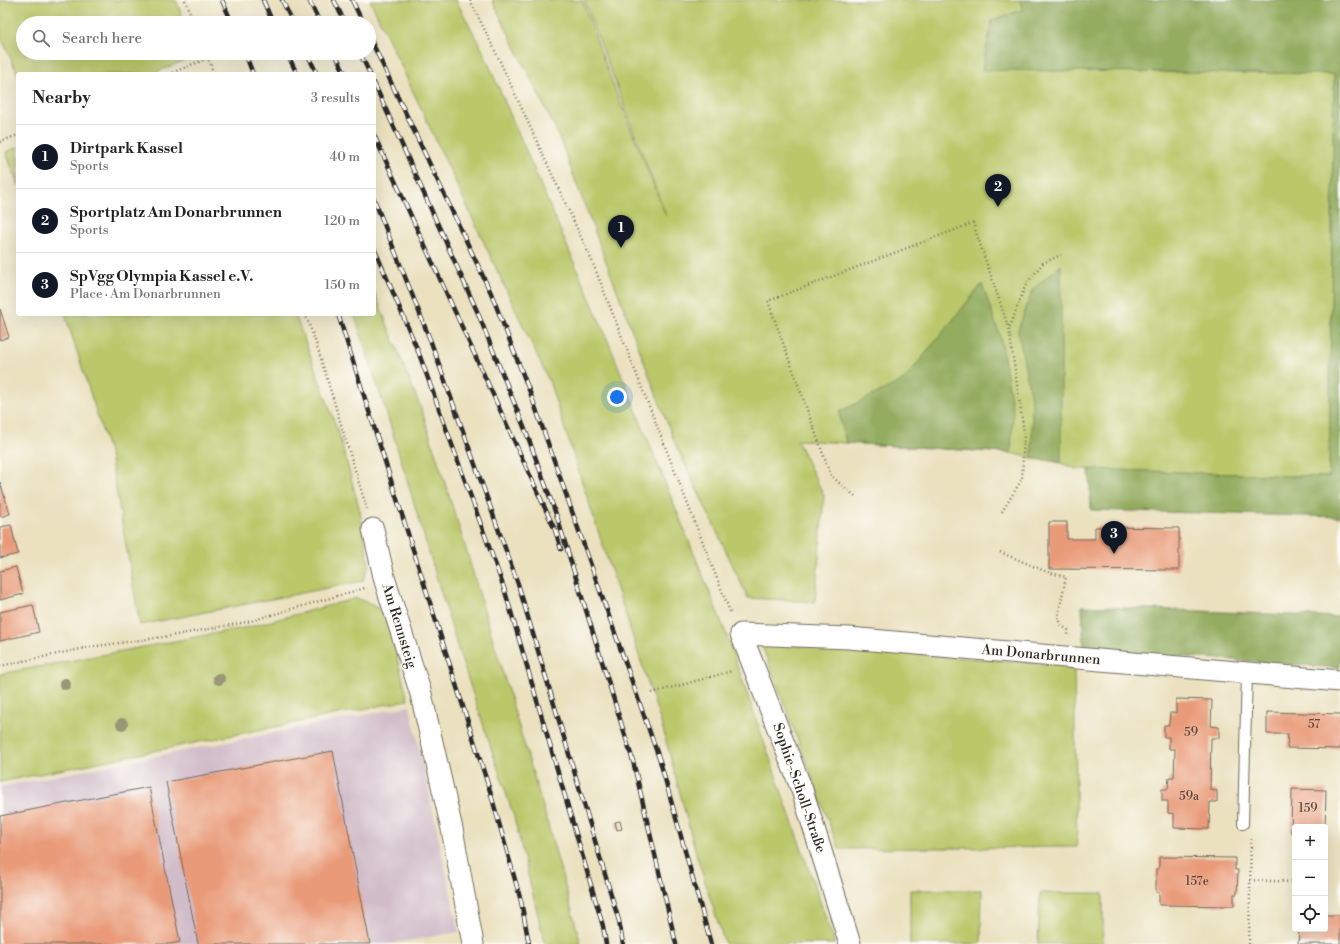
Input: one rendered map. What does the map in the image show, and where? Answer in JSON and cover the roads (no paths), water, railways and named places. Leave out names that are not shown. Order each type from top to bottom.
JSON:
[{"type":"street","name":"Am Rennsteig","points":[[373,529],[384,581],[421,694],[452,829],[473,944]]},
{"type":"street","name":"Am Donarbrunnen","points":[[741,634],[849,638],[1340,681]]},
{"type":"street","name":"Sophie-Scholl-Straße","points":[[741,634],[802,790],[850,944]]},
{"type":"lane","points":[[1243,824],[1247,673]]},
{"type":"railway","points":[[222,0],[229,16]]},
{"type":"railway","points":[[263,0],[270,16]]},
{"type":"railway","points":[[282,0],[290,16]]},
{"type":"railway","points":[[309,0],[317,16]]},
{"type":"railway","points":[[334,0],[342,16]]},
{"type":"railway","points":[[352,0],[360,16]]},
{"type":"railway","points":[[376,51],[491,293],[531,395],[660,761],[711,944]]},
{"type":"railway","points":[[248,60],[252,72]]},
{"type":"railway","points":[[290,60],[296,72]]},
{"type":"railway","points":[[310,60],[316,72]]},
{"type":"railway","points":[[338,60],[344,72]]},
{"type":"railway","points":[[363,60],[369,72]]},
{"type":"railway","points":[[376,87],[477,311],[528,437],[557,517],[633,761],[676,944]]},
{"type":"railway","points":[[376,139],[555,530],[561,549]]},
{"type":"railway","points":[[376,204],[431,342],[518,584],[619,921],[623,944]]},
{"type":"railway","points":[[376,253],[418,351],[504,588],[603,926],[606,944]]},
{"type":"railway","points":[[339,316],[490,791],[521,901],[529,944]]},
{"type":"place","name":"Sportplatz Am Donarbrunnen","points":[[998,207]]},
{"type":"place","name":"Dirtpark Kassel","points":[[621,248]]},
{"type":"place","name":"SpVgg Olympia Kassel e.V.","points":[[1114,554]]}]
